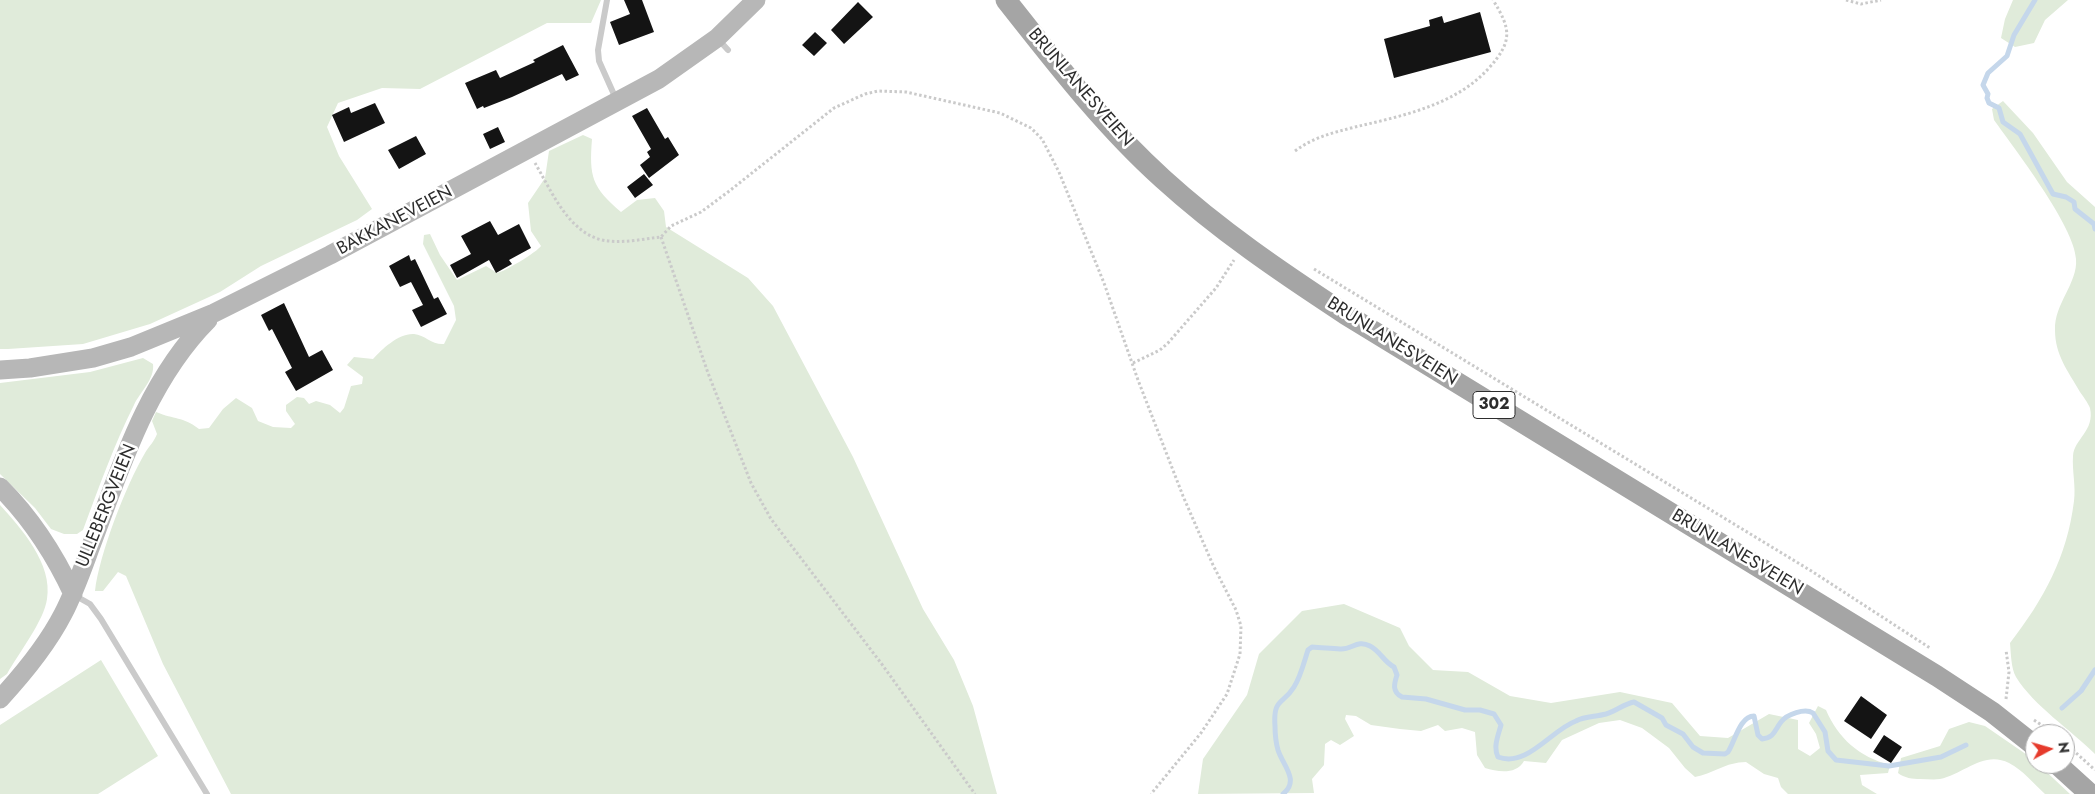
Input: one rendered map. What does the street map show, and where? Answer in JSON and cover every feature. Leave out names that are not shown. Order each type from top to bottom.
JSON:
[{"type":"main road","name":"BRUNLANESVEIEN","points":[[1006,0],[1060,68],[1127,144],[1162,179],[1243,245],[1361,324],[1937,676],[1992,712],[2025,738]]},
{"type":"main road","points":[[2068,774],[2090,794]]},
{"type":"street","name":"BAKKANEVEIEN","points":[[0,370],[30,368],[92,358],[131,346],[214,313],[330,255],[722,44],[756,0]]},
{"type":"street","name":"ULLEBERGVEIEN","points":[[0,699],[47,639],[72,594],[122,464],[166,373],[185,344],[214,313]]},
{"type":"street","points":[[0,486],[25,513],[46,541],[72,594]]},
{"type":"lane","points":[[607,0],[598,50],[599,60],[617,100]]},
{"type":"lane","points":[[72,594],[90,604],[101,619],[207,794]]},
{"type":"path","points":[[1295,151],[1323,134],[1437,104],[1461,92],[1489,68],[1506,43],[1508,34],[1505,19],[1493,0]]},
{"type":"path","points":[[1846,0],[1861,4],[1881,0]]},
{"type":"path","points":[[528,150],[566,214],[589,236],[603,240],[618,241],[661,237],[671,226],[701,212],[728,192],[834,108],[865,94],[878,91],[906,92],[1000,113],[1031,128],[1042,139],[1052,156],[1104,283],[1183,496],[1213,566],[1236,610],[1241,626],[1240,654],[1227,694],[1202,733],[1151,794]]},
{"type":"path","points":[[661,237],[708,373],[751,482],[771,519],[881,663],[975,794]]},
{"type":"path","points":[[1133,363],[1160,350],[1168,343],[1216,288],[1243,245]]},
{"type":"path","points":[[1312,268],[1813,572],[1934,650]]},
{"type":"path","points":[[1998,694],[2006,700],[2009,672],[2006,650]]},
{"type":"path","points":[[2075,752],[2095,770]]},
{"type":"green space","points":[[0,0],[601,0],[591,23],[547,23],[420,89],[382,88],[338,103],[327,127],[339,156],[372,209],[357,220],[261,266],[220,292],[150,324],[83,344],[0,349]]},
{"type":"green space","points":[[2013,0],[2068,0],[2045,20],[2034,43],[2015,47],[2001,38],[2005,19]]},
{"type":"green space","points":[[2003,101],[2033,133],[2067,182],[2095,207],[2095,754],[2075,736],[2075,724],[2061,724],[2033,698],[2016,677],[2011,661],[2010,643],[2043,594],[2060,559],[2066,541],[2074,495],[2074,450],[2090,423],[2091,416],[2089,406],[2060,355],[2055,330],[2058,311],[2076,268],[2073,245],[2055,208],[1994,120],[1992,109]]},
{"type":"green space","points":[[583,135],[592,139],[591,163],[594,180],[598,188],[621,212],[637,200],[655,198],[664,211],[666,227],[748,278],[773,306],[853,457],[923,609],[954,660],[973,706],[997,794],[231,794],[163,664],[126,576],[118,572],[103,591],[95,591],[102,559],[122,501],[145,453],[157,434],[152,421],[156,412],[183,420],[199,429],[209,428],[223,409],[236,398],[252,408],[258,421],[273,427],[291,428],[295,424],[286,411],[286,405],[297,397],[304,398],[309,404],[316,401],[330,405],[340,413],[344,408],[351,386],[362,384],[363,377],[347,365],[354,357],[373,359],[391,342],[408,334],[418,335],[436,343],[444,344],[456,320],[454,306],[423,244],[424,235],[430,234],[440,255],[457,280],[486,266],[497,273],[533,253],[541,246],[531,231],[528,203],[545,178],[549,151]]},
{"type":"green space","points":[[143,358],[153,364],[152,375],[134,405],[120,435],[83,530],[77,534],[64,534],[51,529],[35,508],[0,474],[0,383],[90,372]]},
{"type":"green space","points":[[0,505],[34,547],[45,573],[48,586],[45,608],[41,617],[7,674],[0,679]]},
{"type":"green space","points":[[1344,604],[1400,628],[1409,646],[1433,670],[1468,672],[1510,696],[1551,703],[1620,692],[1672,703],[1700,736],[1728,738],[1769,714],[1798,720],[1798,749],[1810,756],[1820,748],[1816,734],[1809,723],[1818,706],[1826,710],[1843,738],[1851,745],[1869,757],[1890,765],[1888,773],[1860,775],[1862,785],[1877,794],[1788,794],[1781,787],[1778,778],[1764,774],[1746,762],[1732,764],[1695,777],[1669,748],[1642,728],[1620,720],[1599,723],[1562,740],[1546,763],[1524,761],[1516,769],[1495,771],[1485,768],[1477,755],[1475,732],[1462,728],[1445,731],[1438,725],[1421,731],[1400,729],[1371,725],[1356,716],[1346,715],[1345,719],[1354,736],[1340,745],[1331,740],[1325,744],[1324,765],[1312,779],[1314,793],[1198,794],[1203,759],[1247,695],[1259,654],[1302,611]]},
{"type":"green space","points":[[101,660],[158,756],[98,794],[0,794],[0,725]]},
{"type":"green space","points":[[1969,722],[1985,726],[2025,754],[2025,774],[2049,774],[2070,794],[2045,794],[2019,769],[2000,760],[1991,759],[1983,761],[1940,779],[1912,778],[1898,773],[1901,758],[1940,746],[1949,729]]},
{"type":"building","points":[[624,0],[642,0],[654,32],[619,45],[610,22],[630,14]]},
{"type":"building","points":[[858,2],[873,17],[844,44],[831,30]]},
{"type":"building","points":[[1480,12],[1491,52],[1394,78],[1384,39],[1430,26],[1429,20],[1442,16],[1444,23]]},
{"type":"building","points":[[815,32],[827,43],[814,56],[802,45]]},
{"type":"building","points":[[563,45],[579,75],[566,81],[562,74],[512,97],[477,109],[465,83],[496,70],[500,78],[535,62],[533,60]]},
{"type":"building","points":[[375,103],[385,123],[344,142],[332,115],[349,107],[351,113]]},
{"type":"building","points":[[647,108],[665,139],[668,137],[679,155],[649,178],[640,165],[650,157],[647,152],[651,149],[632,116]]},
{"type":"building","points":[[498,127],[505,142],[490,149],[483,134]]},
{"type":"building","points":[[416,136],[426,154],[399,169],[388,150]]},
{"type":"building","points":[[644,174],[653,185],[635,198],[627,187]]},
{"type":"building","points":[[490,221],[498,235],[519,224],[531,248],[509,260],[512,264],[496,273],[489,260],[457,278],[450,265],[471,254],[461,236]]},
{"type":"building","points":[[409,255],[411,261],[415,259],[434,299],[438,297],[447,314],[421,327],[412,310],[423,305],[411,282],[400,287],[389,266]]},
{"type":"building","points":[[284,303],[309,357],[322,350],[333,370],[296,391],[285,372],[292,368],[272,329],[269,331],[261,315]]},
{"type":"building","points":[[1861,696],[1887,715],[1871,739],[1844,721]]},
{"type":"building","points":[[1884,735],[1902,747],[1891,763],[1873,752]]},
{"type":"waterway","points":[[2035,0],[2014,35],[2007,56],[1988,73],[1983,85],[1988,94],[1989,103],[1999,108],[2003,122],[2020,134],[2053,194],[2066,197],[2074,202],[2075,209],[2094,224],[2095,229]]},
{"type":"waterway","points":[[1283,794],[1288,789],[1290,778],[1277,747],[1275,732],[1276,711],[1277,706],[1290,693],[1296,683],[1308,650],[1312,647],[1344,649],[1358,644],[1365,644],[1373,648],[1394,667],[1397,675],[1395,690],[1402,697],[1426,699],[1465,710],[1480,710],[1494,714],[1501,725],[1496,741],[1498,757],[1509,759],[1529,753],[1557,732],[1579,719],[1606,714],[1634,702],[1662,718],[1666,725],[1683,734],[1693,747],[1703,753],[1725,754],[1728,752],[1741,724],[1749,717],[1754,716],[1758,735],[1762,739],[1772,735],[1787,717],[1805,711],[1813,713],[1825,732],[1828,751],[1836,760],[1889,766],[1941,757],[1966,745]]},
{"type":"waterway","points":[[2062,708],[2081,691],[2095,670]]}]
